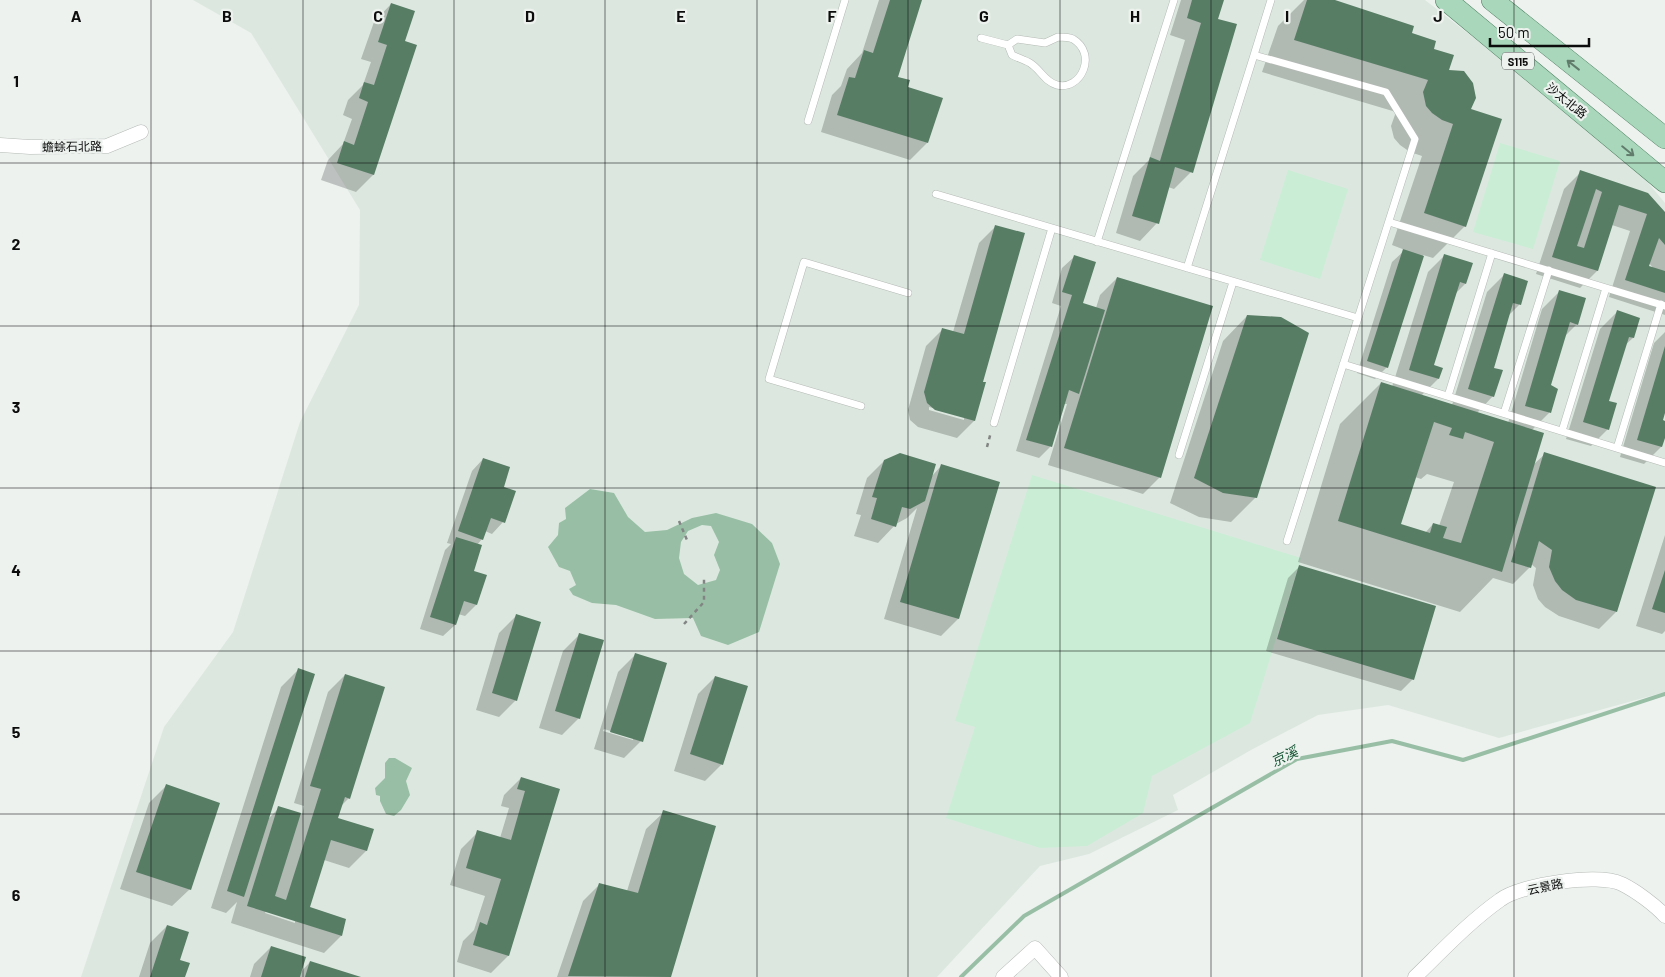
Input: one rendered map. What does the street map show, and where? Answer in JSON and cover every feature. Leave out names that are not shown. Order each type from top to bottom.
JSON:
[{"type":"main road","name":"沙太北路","points":[[1446,0],[1665,182]]},
{"type":"main road","name":"S115","points":[[1492,0],[1665,138]]},
{"type":"main road","points":[[1592,121],[1611,95]]},
{"type":"street","name":"蟾蜍石北路","points":[[0,144],[30,147],[107,146],[141,132]]},
{"type":"street","name":"云景路","points":[[1419,976],[1468,927],[1501,898],[1534,885],[1593,880],[1621,884],[1658,909],[1665,916]]},
{"type":"street","points":[[1003,977],[1035,948],[1061,977]]},
{"type":"lane","points":[[808,121],[845,0]]},
{"type":"lane","points":[[1097,242],[1174,0]]},
{"type":"lane","points":[[1187,268],[1271,0]]},
{"type":"lane","points":[[981,38],[1008,46],[1012,55],[1029,63],[1040,71],[1044,78],[1057,85],[1067,85],[1080,76],[1086,60],[1082,47],[1071,38],[1058,37],[1045,43],[1018,39],[1008,46]]},
{"type":"lane","points":[[1254,55],[1386,92],[1415,139],[1287,541]]},
{"type":"lane","points":[[936,194],[1358,318]]},
{"type":"lane","points":[[1389,222],[1663,305],[1618,448]]},
{"type":"lane","points":[[994,423],[1052,228]]},
{"type":"lane","points":[[1448,396],[1492,253]]},
{"type":"lane","points":[[862,406],[769,380],[804,262],[908,293]]},
{"type":"lane","points":[[1504,413],[1549,270]]},
{"type":"lane","points":[[1179,455],[1233,282]]},
{"type":"lane","points":[[1562,431],[1606,288]]},
{"type":"lane","points":[[1343,364],[1665,463]]},
{"type":"path","points":[[986,447],[994,423]]},
{"type":"path","points":[[679,521],[687,540]]},
{"type":"path","points":[[684,624],[704,602],[704,579]]},
{"type":"shaded area","points":[[193,0],[1425,0],[1625,155],[1665,203],[1665,692],[1499,738],[1388,705],[1318,715],[1251,750],[1173,795],[1178,810],[1089,854],[1040,866],[937,977],[81,977],[164,727],[233,632],[300,422],[359,305],[360,210],[251,33]]},
{"type":"shaded area","points":[[1500,143],[1560,161],[1533,249],[1473,232]]},
{"type":"shaded area","points":[[1288,170],[1348,189],[1320,279],[1260,260]]},
{"type":"shaded area","points":[[1032,475],[1301,558],[1250,723],[1152,776],[1143,813],[1087,846],[1040,848],[946,818],[975,727],[955,721]]},
{"type":"shaded area","points":[[590,489],[614,493],[628,517],[645,532],[667,530],[692,518],[716,513],[752,524],[772,543],[780,564],[759,632],[728,645],[701,636],[693,618],[655,619],[616,605],[592,603],[573,595],[569,589],[576,585],[570,571],[559,567],[548,547],[558,535],[559,523],[566,519],[565,508]],"holes":[[[702,525],[711,526],[719,542],[714,555],[720,570],[716,580],[698,585],[684,574],[679,558],[681,542],[688,531]]]},
{"type":"shaded area","points":[[389,758],[395,758],[412,768],[406,781],[410,795],[401,810],[394,816],[386,814],[380,801],[380,796],[376,795],[375,788],[385,778],[385,763]]},
{"type":"building","points":[[890,0],[922,0],[898,77],[910,80],[908,87],[943,98],[928,143],[837,115],[849,77],[855,78],[864,50],[873,53]]},
{"type":"building","points":[[1192,0],[1224,0],[1218,19],[1237,24],[1193,173],[1175,167],[1159,224],[1132,216],[1150,157],[1160,161],[1201,23],[1187,18]]},
{"type":"building","points":[[1307,0],[1335,0],[1414,26],[1412,33],[1436,41],[1434,49],[1454,55],[1449,70],[1464,71],[1473,83],[1476,98],[1471,109],[1502,119],[1466,227],[1424,213],[1453,124],[1442,120],[1426,106],[1423,92],[1428,80],[1294,40]]},
{"type":"building","points":[[391,3],[415,11],[405,41],[417,45],[374,175],[337,163],[344,141],[354,145],[368,102],[359,98],[364,82],[374,85],[387,45],[378,42]]},
{"type":"building","points":[[1580,170],[1648,193],[1665,212],[1665,245],[1659,238],[1649,266],[1665,271],[1665,293],[1625,280],[1647,214],[1619,205],[1598,271],[1552,257]],"holes":[[[1596,189],[1602,192],[1584,248],[1577,246]]]},
{"type":"building","points":[[995,225],[1025,233],[983,382],[986,382],[975,421],[935,410],[927,403],[924,392],[942,328],[964,334]]},
{"type":"building","points":[[1403,249],[1424,256],[1388,368],[1367,361]]},
{"type":"building","points":[[1444,254],[1473,263],[1466,284],[1460,282],[1434,365],[1443,368],[1439,379],[1409,370]]},
{"type":"building","points":[[1074,255],[1096,262],[1083,303],[1105,310],[1079,394],[1069,390],[1052,447],[1026,440],[1072,295],[1062,292]]},
{"type":"building","points":[[1504,273],[1528,281],[1521,305],[1513,303],[1494,368],[1503,370],[1494,397],[1468,389]]},
{"type":"building","points":[[1117,277],[1213,306],[1161,478],[1064,448]]},
{"type":"building","points":[[1559,290],[1586,298],[1578,325],[1570,322],[1551,385],[1558,389],[1551,413],[1525,406]]},
{"type":"building","points":[[1617,310],[1640,318],[1634,338],[1629,337],[1609,401],[1617,403],[1609,430],[1583,422]]},
{"type":"building","points":[[1247,315],[1281,317],[1309,333],[1257,498],[1223,493],[1194,478]]},
{"type":"building","points":[[1665,346],[1665,413],[1663,420],[1665,421],[1665,438],[1662,447],[1637,440]]},
{"type":"building","points":[[1381,382],[1544,433],[1502,572],[1338,521]],"holes":[[[1434,422],[1452,428],[1449,435],[1463,439],[1465,432],[1494,442],[1461,543],[1443,538],[1447,527],[1433,523],[1430,533],[1401,524]]]},
{"type":"building","points":[[1544,452],[1656,487],[1617,612],[1576,600],[1562,590],[1555,581],[1549,567],[1552,550],[1539,541],[1531,568],[1511,562]]},
{"type":"building","points":[[900,453],[936,464],[925,501],[910,509],[902,507],[896,527],[871,519],[877,498],[872,497],[884,460]]},
{"type":"building","points":[[483,458],[510,467],[504,487],[516,491],[505,523],[491,518],[483,540],[458,531]]},
{"type":"building","points":[[941,464],[1000,482],[959,619],[900,602]]},
{"type":"building","points":[[456,537],[482,545],[474,571],[487,575],[477,605],[464,601],[456,625],[430,617]]},
{"type":"building","points":[[1299,565],[1436,606],[1414,680],[1277,639]]},
{"type":"building","points":[[1665,570],[1665,613],[1652,609]]},
{"type":"building","points":[[516,614],[541,622],[517,701],[492,693]]},
{"type":"building","points":[[579,633],[604,640],[580,719],[555,711]]},
{"type":"building","points":[[635,653],[667,663],[643,742],[610,732]]},
{"type":"building","points":[[298,668],[315,674],[244,897],[227,891]]},
{"type":"building","points":[[345,674],[385,687],[350,799],[345,797],[338,818],[374,829],[367,851],[331,840],[310,907],[346,919],[342,936],[247,906],[278,806],[301,813],[275,896],[286,900],[321,789],[310,786]]},
{"type":"building","points":[[715,676],[748,686],[723,765],[690,754]]},
{"type":"building","points":[[521,777],[560,789],[509,956],[473,945],[480,922],[487,925],[501,879],[466,868],[477,830],[511,840],[525,791],[517,789]]},
{"type":"building","points":[[166,784],[220,803],[191,890],[136,872]]},
{"type":"building","points":[[663,810],[716,826],[671,977],[568,976],[599,883],[638,893]]},
{"type":"building","points":[[167,925],[189,932],[180,960],[190,963],[185,977],[150,977]]},
{"type":"building","points":[[271,946],[306,957],[300,977],[261,977]]},
{"type":"building","points":[[310,961],[361,977],[305,977]]},
{"type":"waterway","name":"京溪","points":[[961,977],[1024,916],[1297,759],[1392,741],[1463,760],[1665,694]]}]
